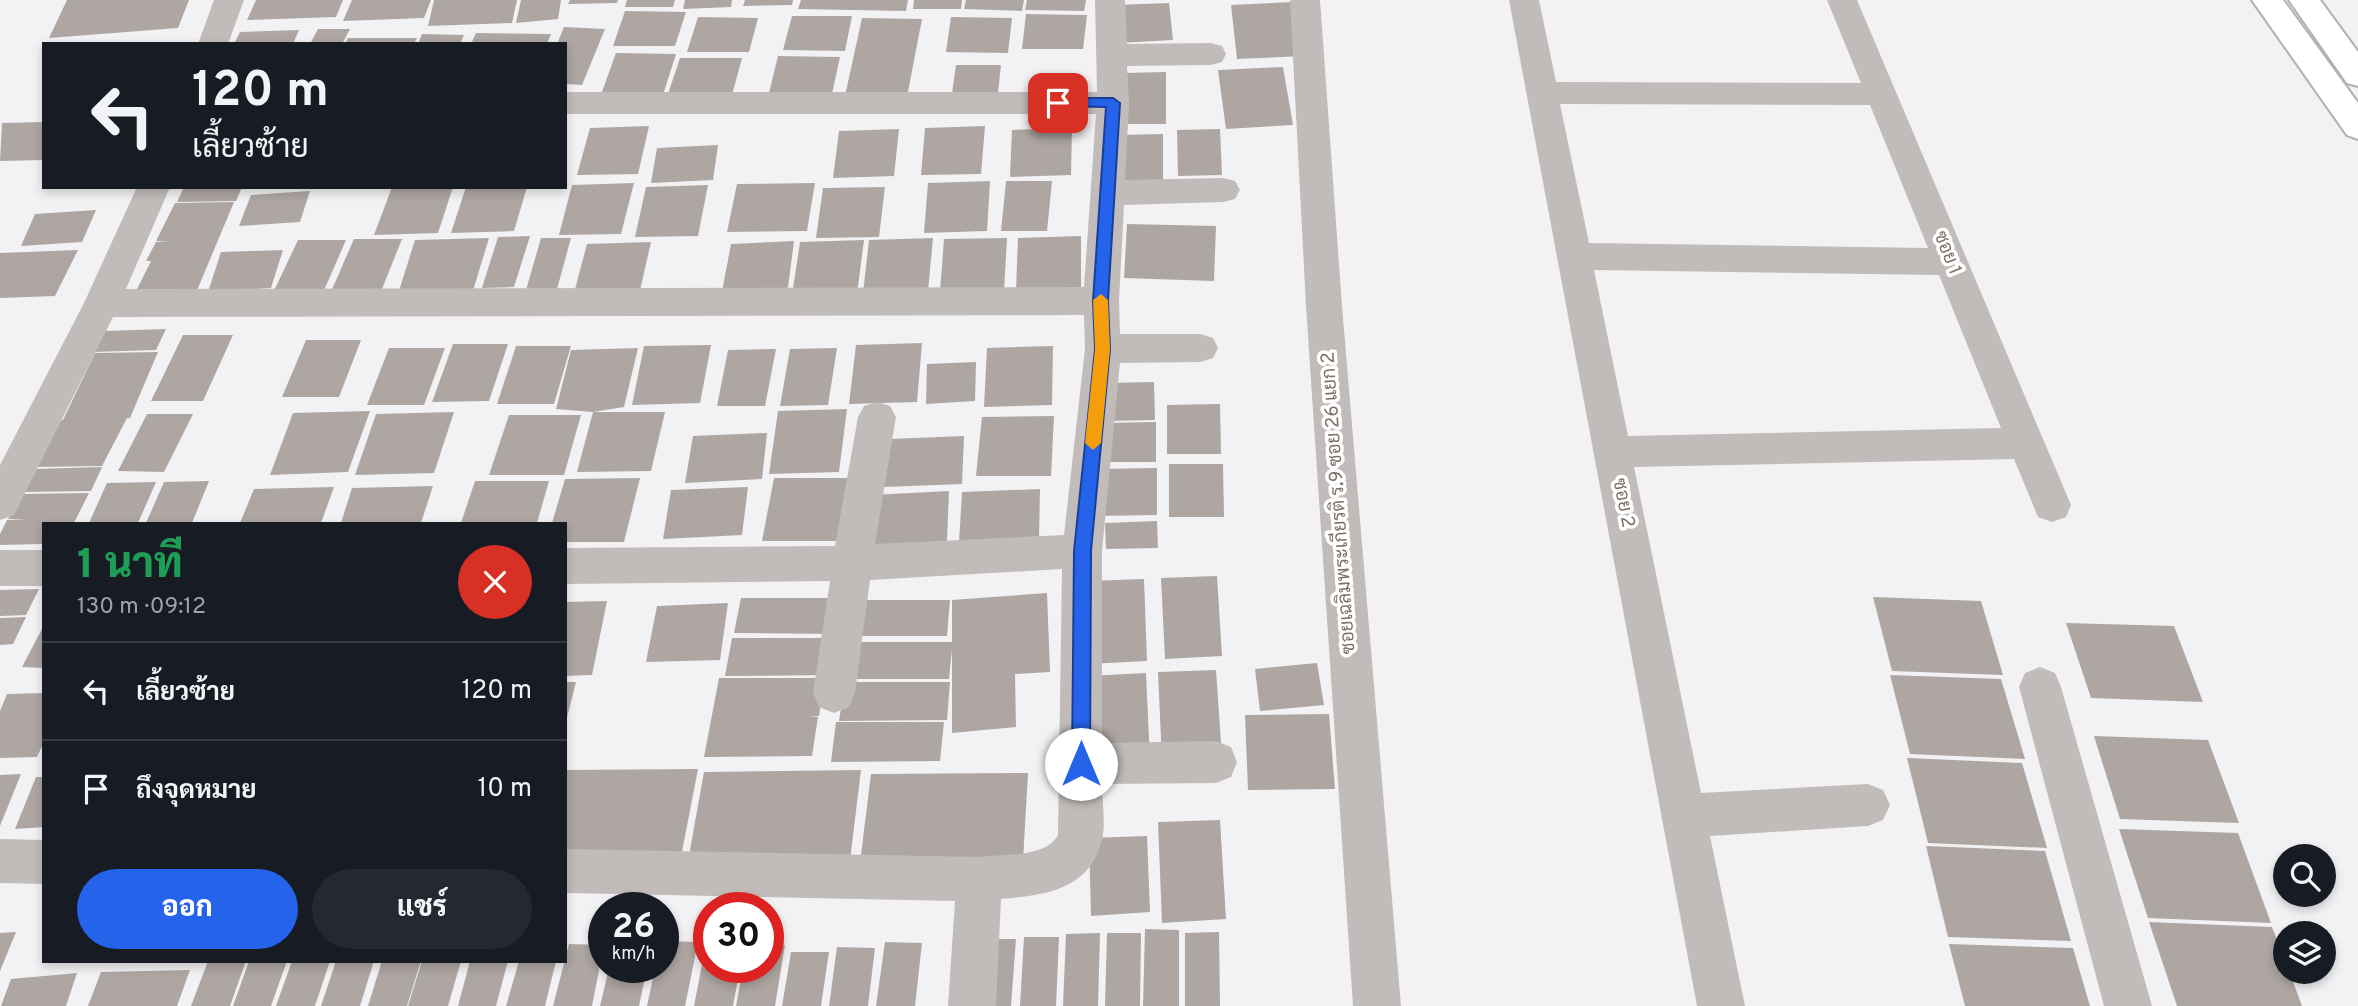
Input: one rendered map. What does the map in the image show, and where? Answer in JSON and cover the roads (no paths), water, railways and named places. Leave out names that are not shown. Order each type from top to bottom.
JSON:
[{"type":"main road","points":[[2267,0],[2358,127]]},
{"type":"main road","points":[[2304,0],[2358,75]]},
{"type":"street","points":[[214,42],[229,0]]},
{"type":"street","points":[[567,872],[979,879],[1046,872],[1070,858],[1080,839],[1082,551],[1103,349],[1101,301],[1113,103],[1110,0]]},
{"type":"street","name":"ซอยเฉลิมพระเกียรติ ร.9 ซอย 26 แยก 2","points":[[1305,0],[1324,306],[1377,1006]]},
{"type":"street","name":"ซอย 2","points":[[1524,0],[1721,1006]]},
{"type":"street","name":"ซอย 1","points":[[1842,0],[2052,505]]},
{"type":"street","points":[[1111,55],[1211,54]]},
{"type":"street","points":[[1543,93],[1881,94]]},
{"type":"street","points":[[567,103],[1113,103]]},
{"type":"street","points":[[0,503],[102,303],[153,189]]},
{"type":"street","points":[[1107,193],[1223,190]]},
{"type":"street","points":[[1574,256],[1951,262]]},
{"type":"street","points":[[102,303],[1101,301]]},
{"type":"street","points":[[1103,349],[1200,348]]},
{"type":"street","points":[[834,693],[852,563],[877,416]]},
{"type":"street","points":[[1613,452],[2026,443]]},
{"type":"street","points":[[567,566],[852,563],[1082,551]]},
{"type":"street","points":[[0,568],[42,568]]},
{"type":"street","points":[[2040,687],[2129,1006]]},
{"type":"street","points":[[1081,764],[1216,762]]},
{"type":"street","points":[[1684,816],[1868,805]]},
{"type":"street","points":[[0,861],[42,862]]},
{"type":"street","points":[[972,1006],[979,879]]}]
